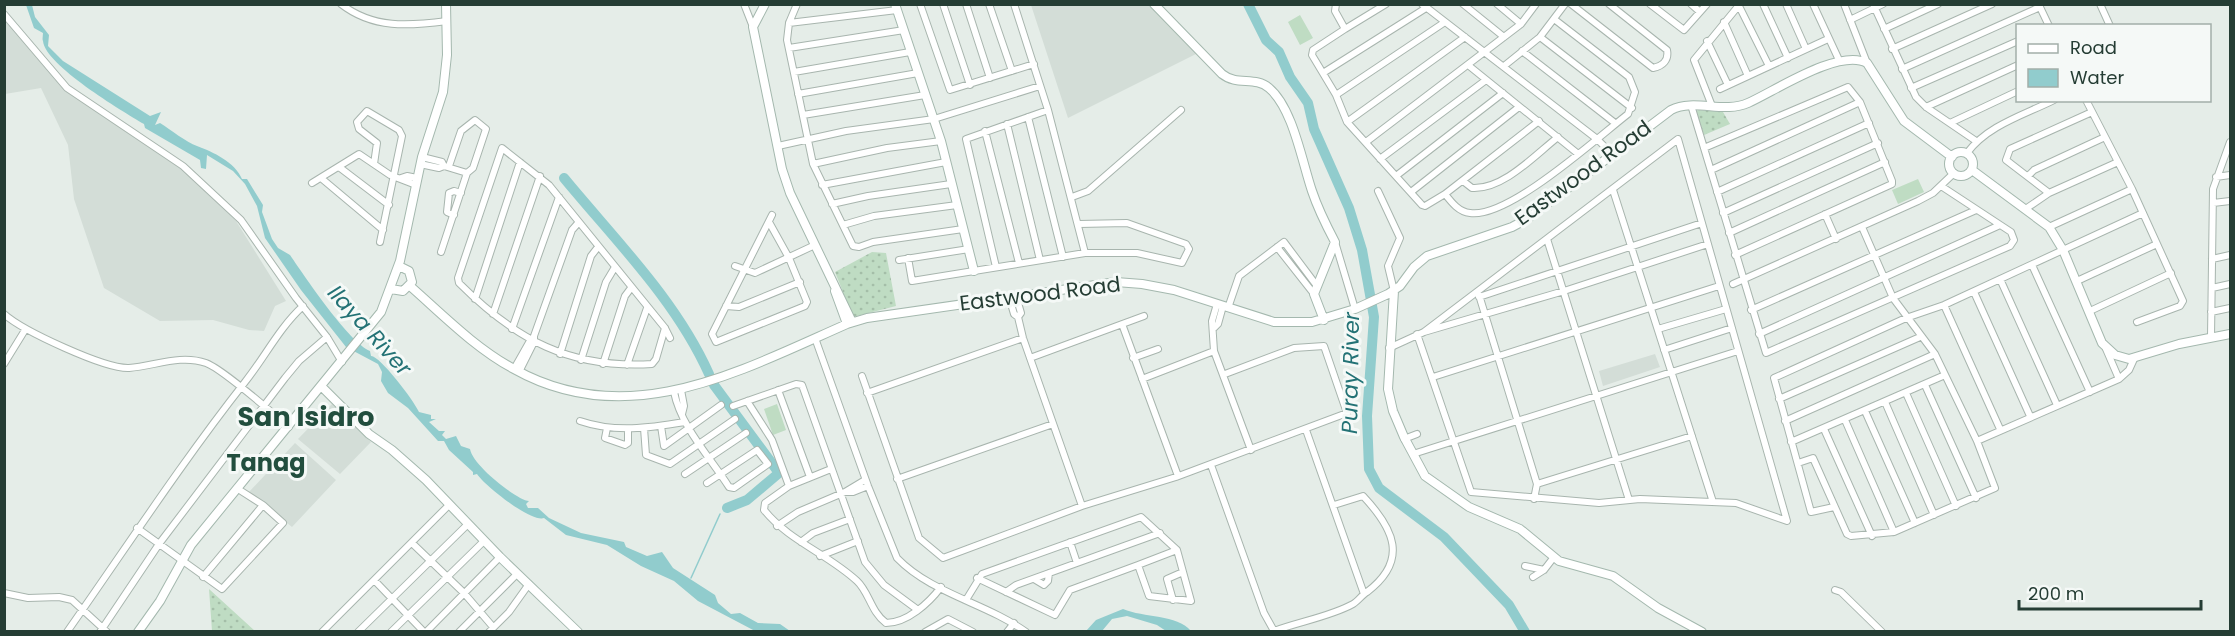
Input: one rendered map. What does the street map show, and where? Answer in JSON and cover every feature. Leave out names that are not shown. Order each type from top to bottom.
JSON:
[{"type":"main road","points":[[138,632],[165,593],[181,560],[366,334],[381,312],[399,266],[421,161],[443,92],[447,55],[446,4]]},
{"type":"main road","points":[[765,4],[753,27],[790,193],[843,299],[850,323]]},
{"type":"main road","points":[[1154,4],[1227,78],[1237,82],[1259,82],[1272,90],[1288,121],[1312,193],[1335,242],[1316,290],[1324,320]]},
{"type":"main road","points":[[896,7],[934,119],[974,271]]},
{"type":"main road","points":[[1839,60],[1857,58],[1867,63],[1904,121],[1952,157]]},
{"type":"main road","name":"Eastwood Road","points":[[399,266],[411,274],[410,286],[485,350],[517,370],[563,390],[595,396],[639,397],[677,391],[850,323],[1103,283],[1129,283],[1174,290],[1274,322],[1300,323],[1324,320],[1391,292],[1427,256],[1512,227],[1658,118],[1678,107],[1745,104],[1839,60]]},
{"type":"main road","points":[[1958,152],[1967,153],[1972,159],[1972,170],[1965,175],[1954,173],[1950,164],[1952,157],[1958,152]]},
{"type":"main road","points":[[1972,170],[2027,208],[2049,227],[2063,250],[2106,349],[2122,358],[2134,359],[2211,337],[2230,334]]},
{"type":"main road","points":[[391,289],[404,291],[410,286]]},
{"type":"main road","points":[[1391,292],[1388,389],[1393,411],[1404,439],[1425,476],[1469,507],[1520,529],[1554,557],[1577,567],[1613,576],[1658,608],[1702,632]]},
{"type":"main road","points":[[322,387],[369,434],[415,470],[517,574],[578,632]]},
{"type":"street","points":[[341,4],[359,16],[380,23],[413,25],[447,21]]},
{"type":"street","points":[[744,4],[753,27]]},
{"type":"street","points":[[797,4],[789,23],[789,48],[807,139],[813,164],[822,185],[855,247],[897,238],[963,229]]},
{"type":"street","points":[[920,4],[948,88],[954,91],[1034,64]]},
{"type":"street","points":[[943,4],[970,85]]},
{"type":"street","points":[[966,4],[990,78]]},
{"type":"street","points":[[989,4],[1012,71]]},
{"type":"street","points":[[1014,4],[1048,110],[1085,254]]},
{"type":"street","points":[[1336,4],[1335,11],[1345,29]]},
{"type":"street","points":[[1386,4],[1311,52],[1336,95],[1347,122],[1425,206],[1463,181],[1539,121]]},
{"type":"street","points":[[1463,4],[1504,37]]},
{"type":"street","points":[[1497,4],[1521,24]]},
{"type":"street","points":[[1504,66],[1540,37],[1565,4]]},
{"type":"street","points":[[1571,4],[1653,68],[1664,63],[1668,58],[1667,50],[1609,4]]},
{"type":"street","points":[[1650,4],[1684,30],[1707,4]]},
{"type":"street","points":[[1691,4],[1700,12]]},
{"type":"street","points":[[1763,4],[1788,58]]},
{"type":"street","points":[[1786,4],[1806,49]]},
{"type":"street","points":[[1813,4],[1839,60]]},
{"type":"street","points":[[1844,4],[1867,63]]},
{"type":"street","points":[[1851,20],[1874,6],[1883,4]]},
{"type":"street","points":[[1884,28],[1938,4]]},
{"type":"street","points":[[1892,49],[1992,4]]},
{"type":"street","points":[[2100,4],[2109,24]]},
{"type":"street","points":[[1366,142],[1521,24],[1535,5]]},
{"type":"street","points":[[1712,106],[1694,62],[1707,41],[1739,5],[1769,66]]},
{"type":"street","points":[[1323,73],[1424,6],[1597,139],[1612,154]]},
{"type":"street","points":[[1874,6],[1911,88],[1926,107],[1976,141]]},
{"type":"street","points":[[1902,69],[2040,6],[2048,24]]},
{"type":"street","points":[[789,23],[896,7]]},
{"type":"street","points":[[4,14],[67,88],[183,166],[207,185],[248,227],[344,360]]},
{"type":"street","points":[[1445,194],[1465,212],[1473,214],[1497,209],[1541,183],[1632,108],[1635,92],[1629,77],[1554,19]]},
{"type":"street","points":[[1336,95],[1445,22]]},
{"type":"street","points":[[1724,22],[1748,76]]},
{"type":"street","points":[[789,48],[904,30]]},
{"type":"street","points":[[1347,122],[1465,37]]},
{"type":"street","points":[[1540,37],[1632,108]]},
{"type":"street","points":[[1720,88],[1828,39]]},
{"type":"street","points":[[1707,41],[1728,85]]},
{"type":"street","points":[[1911,88],[2016,42]]},
{"type":"street","points":[[1522,51],[1615,123]]},
{"type":"street","points":[[794,72],[910,52]]},
{"type":"street","points":[[1468,65],[1577,153]]},
{"type":"street","points":[[1926,107],[2016,66]]},
{"type":"street","points":[[798,94],[918,73]]},
{"type":"street","points":[[1380,159],[1485,80]]},
{"type":"street","points":[[778,146],[807,139],[934,119],[1040,86]]},
{"type":"street","points":[[1704,148],[1843,87],[1852,88],[1878,143],[1892,184],[1735,255]]},
{"type":"street","points":[[1950,123],[2016,92]]},
{"type":"street","points":[[1396,176],[1503,93]]},
{"type":"street","points":[[803,115],[925,95]]},
{"type":"street","points":[[1711,170],[1860,102]]},
{"type":"street","points":[[1967,153],[1976,141],[1994,128],[2050,102]]},
{"type":"street","points":[[2087,102],[2132,189],[2183,301],[2182,304],[2137,322]]},
{"type":"street","points":[[1691,105],[1758,334],[1767,354],[2010,246],[2014,240],[2011,232],[1941,186]]},
{"type":"street","points":[[1411,192],[1519,107]]},
{"type":"street","points":[[996,267],[965,142],[968,136],[1048,110]]},
{"type":"street","points":[[1072,197],[1088,191],[1181,110]]},
{"type":"street","points":[[374,164],[377,143],[359,129],[357,122],[367,111],[402,133],[398,178],[380,242]]},
{"type":"street","points":[[2049,193],[2006,160],[2010,149],[2092,112]]},
{"type":"street","points":[[1028,117],[1063,257]]},
{"type":"street","points":[[441,252],[468,171],[472,168],[486,129],[483,125],[473,119],[461,131],[446,166]]},
{"type":"street","points":[[1717,192],[1869,123]]},
{"type":"street","points":[[1007,124],[1040,260]]},
{"type":"street","points":[[986,131],[1019,263]]},
{"type":"street","points":[[1463,181],[1472,188],[1487,187],[1509,175],[1558,137]]},
{"type":"street","points":[[2028,176],[2034,170],[2105,137]]},
{"type":"street","points":[[1389,348],[1420,333],[1478,294],[1678,139],[1787,521],[1736,503],[1629,500],[1599,503],[1471,492],[1420,333]]},
{"type":"street","points":[[813,164],[878,150],[940,141]]},
{"type":"street","points":[[2211,337],[2213,203],[2216,177],[2229,153],[2230,142]]},
{"type":"street","points":[[1723,213],[1878,143]]},
{"type":"street","points":[[665,328],[654,362],[627,365],[582,360],[560,354],[512,329],[459,283],[458,278],[502,148],[540,176],[559,197],[665,328],[670,338]]},
{"type":"street","points":[[312,183],[359,154],[406,183],[417,181]]},
{"type":"street","points":[[421,161],[439,168],[446,166],[468,171]]},
{"type":"street","points":[[476,299],[520,162]]},
{"type":"street","points":[[822,185],[946,162]]},
{"type":"street","points":[[1729,233],[1885,162]]},
{"type":"street","points":[[2027,208],[2049,193],[2118,162]]},
{"type":"street","points":[[339,166],[389,205]]},
{"type":"street","points":[[1734,284],[1918,201],[1941,186],[1954,173]]},
{"type":"street","points":[[2216,177],[2230,175]]},
{"type":"street","points":[[494,314],[540,176]]},
{"type":"street","points":[[321,178],[383,230]]},
{"type":"street","points":[[832,204],[868,196],[951,184]]},
{"type":"street","points":[[2049,227],[2132,189]]},
{"type":"street","points":[[1613,190],[1713,502]]},
{"type":"street","points":[[454,215],[447,212],[449,193],[454,191],[461,193]]},
{"type":"street","points":[[1378,191],[1400,238],[1388,266],[1391,292]]},
{"type":"street","points":[[512,329],[559,197]]},
{"type":"street","points":[[2213,203],[2230,201]]},
{"type":"street","points":[[843,225],[874,216],[957,205]]},
{"type":"street","points":[[1751,310],[1976,210]]},
{"type":"street","points":[[1834,507],[1812,513],[1773,380],[1775,377],[1906,318],[1944,306],[2143,213]]},
{"type":"street","points":[[1825,214],[1836,239]]},
{"type":"street","points":[[770,219],[789,258],[807,298],[805,306],[716,342],[712,334],[770,219]]},
{"type":"street","points":[[517,370],[533,340],[572,230],[579,222]]},
{"type":"street","points":[[1478,294],[1558,271],[1702,223]]},
{"type":"street","points":[[908,258],[912,281],[1085,254],[1137,253],[1179,263],[1184,262],[1189,249],[1186,244],[1127,224],[1079,224]]},
{"type":"street","points":[[1758,334],[2000,225]]},
{"type":"street","points":[[1798,464],[1813,458],[1848,536],[1872,536],[1894,532],[1994,491],[1995,485],[1977,441],[1935,354],[1920,337],[1893,298],[1873,257],[1862,227]]},
{"type":"street","points":[[1547,239],[1629,500]]},
{"type":"street","points":[[1251,450],[1225,374],[1214,351],[1212,321],[1239,276],[1284,242],[1316,290]]},
{"type":"street","points":[[1335,242],[1357,308]]},
{"type":"street","points":[[1420,333],[1564,291],[1708,244]]},
{"type":"street","points":[[2077,281],[2157,244]]},
{"type":"street","points":[[735,266],[755,273],[815,245]]},
{"type":"street","points":[[560,354],[591,256],[598,247]]},
{"type":"street","points":[[899,260],[969,249]]},
{"type":"street","points":[[2212,259],[2230,255]]},
{"type":"street","points":[[2032,265],[2090,392]]},
{"type":"street","points":[[582,360],[606,282],[615,267]]},
{"type":"street","points":[[2090,311],[2171,273]]},
{"type":"street","points":[[2000,279],[2057,405]]},
{"type":"street","points":[[726,306],[736,308],[800,282]]},
{"type":"street","points":[[2212,288],[2230,284]]},
{"type":"street","points":[[1433,377],[1719,286]]},
{"type":"street","points":[[603,364],[626,296],[631,288]]},
{"type":"street","points":[[1974,292],[2030,416]]},
{"type":"street","points":[[1478,294],[1537,484],[1534,499]]},
{"type":"street","points":[[1012,297],[1014,314],[1018,317],[1023,338],[1082,506]]},
{"type":"street","points":[[67,632],[137,528],[239,387],[303,306]]},
{"type":"street","points":[[1944,306],[2000,429]]},
{"type":"street","points":[[627,365],[647,308]]},
{"type":"street","points":[[2211,312],[2230,308]]},
{"type":"street","points":[[1658,329],[1726,309]]},
{"type":"street","points":[[4,314],[25,330],[120,368],[173,360],[206,363],[289,427]]},
{"type":"street","points":[[1030,358],[1144,316]]},
{"type":"street","points":[[1122,324],[1178,476]]},
{"type":"street","points":[[1664,350],[1732,328]]},
{"type":"street","points":[[4,364],[25,330]]},
{"type":"street","points":[[4,593],[28,598],[59,597],[72,600],[103,630],[159,544],[299,361],[327,337]]},
{"type":"street","points":[[1779,399],[1920,337]]},
{"type":"street","points":[[815,338],[866,483],[897,558],[906,567],[940,588],[1014,623],[1026,632]]},
{"type":"street","points":[[867,393],[1023,338]]},
{"type":"street","points":[[862,376],[919,538],[943,558],[1082,506],[1211,465],[1344,416],[1347,410],[1324,346],[1294,348],[1225,374]]},
{"type":"street","points":[[1133,358],[1158,349]]},
{"type":"street","points":[[2106,349],[2119,379]]},
{"type":"street","points":[[1142,379],[1214,351]]},
{"type":"street","points":[[1413,454],[1738,351]]},
{"type":"street","points":[[1785,421],[1935,354]]},
{"type":"street","points":[[1977,441],[2119,379],[2129,370],[2134,359]]},
{"type":"street","points":[[1791,442],[1945,375]]},
{"type":"street","points":[[733,406],[796,384],[802,385],[831,469],[843,493],[849,519],[870,571],[884,585],[918,610]]},
{"type":"street","points":[[1925,385],[1976,498]]},
{"type":"street","points":[[778,390],[810,477]]},
{"type":"street","points":[[677,391],[684,406],[682,414],[688,425],[710,458],[721,474],[731,489],[768,464],[757,450],[721,474],[707,483]]},
{"type":"street","points":[[1906,393],[1956,506]]},
{"type":"street","points":[[747,401],[772,440],[789,486]]},
{"type":"street","points":[[1885,402],[1934,515]]},
{"type":"street","points":[[661,426],[664,446],[688,425],[722,405]]},
{"type":"street","points":[[1865,411],[1915,523]]},
{"type":"street","points":[[644,428],[646,455],[673,463],[735,419]]},
{"type":"street","points":[[1845,420],[1894,532]]},
{"type":"street","points":[[580,421],[607,428],[628,429],[688,425]]},
{"type":"street","points":[[897,479],[1053,424]]},
{"type":"street","points":[[607,428],[605,438],[625,445],[628,443],[628,429]]},
{"type":"street","points":[[1824,429],[1872,536]]},
{"type":"street","points":[[1306,430],[1364,594]]},
{"type":"street","points":[[686,474],[746,433]]},
{"type":"street","points":[[1404,439],[1417,434]]},
{"type":"street","points":[[1537,484],[1692,436]]},
{"type":"street","points":[[1211,465],[1272,629],[1353,603],[1379,582],[1395,554],[1384,520],[1363,496],[1334,505]]},
{"type":"street","points":[[831,469],[789,486],[763,506],[777,526],[856,580],[876,614],[886,623],[918,610],[933,598],[940,588]]},
{"type":"street","points":[[777,526],[798,512],[866,483]]},
{"type":"street","points":[[137,528],[203,578],[219,588],[224,588],[282,525],[282,521],[263,505],[238,489]]},
{"type":"street","points":[[203,578],[263,505]]},
{"type":"street","points":[[322,632],[449,506]]},
{"type":"street","points":[[966,600],[977,578],[1141,517],[1177,550],[1191,601],[1149,596],[1138,565]]},
{"type":"street","points":[[801,542],[813,533],[849,519]]},
{"type":"street","points":[[358,632],[468,524]]},
{"type":"street","points":[[1006,592],[1016,585],[1160,533]]},
{"type":"street","points":[[391,632],[484,541]]},
{"type":"street","points":[[820,556],[858,541]]},
{"type":"street","points":[[1070,542],[1077,563]]},
{"type":"street","points":[[413,544],[464,593],[491,629],[510,612],[529,584]]},
{"type":"street","points":[[977,578],[1055,615],[1070,590],[1177,550]]},
{"type":"street","points":[[375,581],[425,632],[500,557]]},
{"type":"street","points":[[1533,577],[1544,570],[1554,557]]},
{"type":"street","points":[[1525,566],[1544,570]]},
{"type":"street","points":[[1173,600],[1167,577],[1183,572]]},
{"type":"street","points":[[459,632],[517,574]]},
{"type":"street","points":[[1835,590],[1841,592],[1882,632]]},
{"type":"street","points":[[925,632],[948,620],[973,632]]},
{"type":"street","points":[[1007,632],[1014,623]]},
{"type":"shaded area","points":[[1031,5],[1149,5],[1196,54],[1068,118]]},
{"type":"shaded area","points":[[4,18],[65,90],[184,171],[236,221],[286,301],[275,306],[264,331],[249,330],[213,320],[160,321],[104,288],[74,199],[68,145],[41,88],[5,94]]},
{"type":"shaded area","points":[[1655,354],[1660,367],[1603,386],[1599,371]]},
{"type":"shaded area","points":[[332,404],[371,442],[340,474],[298,439]]},
{"type":"shaded area","points":[[295,443],[336,480],[292,527],[249,492]]},
{"type":"green space","points":[[1300,15],[1313,38],[1300,45],[1288,22]]},
{"type":"green space","points":[[1696,111],[1723,112],[1730,124],[1704,135]]},
{"type":"green space","points":[[1918,179],[1924,192],[1898,204],[1892,190]]},
{"type":"green space","points":[[872,252],[886,253],[896,306],[853,317],[835,272]]},
{"type":"green space","points":[[777,404],[786,430],[773,435],[764,409]]},
{"type":"green space","points":[[209,589],[255,631],[212,631]]},
{"type":"water","points":[[26,5],[32,5],[35,17],[49,35],[48,46],[63,61],[150,116],[161,112],[155,125],[160,123],[188,142],[223,158],[239,173],[242,179],[247,179],[263,205],[262,212],[272,239],[278,248],[290,255],[317,294],[351,336],[370,351],[371,356],[381,362],[419,412],[431,415],[431,419],[436,419],[429,422],[439,431],[445,431],[442,435],[446,439],[456,436],[461,446],[470,449],[487,473],[515,495],[529,501],[526,504],[528,508],[538,508],[549,518],[581,533],[624,542],[626,547],[647,556],[662,552],[673,568],[715,595],[718,603],[731,614],[740,613],[758,623],[780,624],[790,631],[755,631],[698,601],[674,581],[641,566],[607,545],[566,535],[544,518],[530,515],[520,509],[499,495],[477,474],[473,475],[473,472],[449,450],[444,441],[438,441],[408,408],[388,393],[381,381],[382,372],[378,364],[346,347],[301,290],[265,238],[257,206],[245,184],[233,171],[207,155],[206,169],[201,168],[200,160],[145,128],[144,124],[86,87],[47,51],[43,33],[34,28]]},
{"type":"water","points":[[1123,609],[1169,619],[1191,631],[1166,631],[1157,625],[1127,616],[1112,619],[1102,631],[1086,631],[1096,620]]},
{"type":"waterway","name":"Puray River","points":[[1248,4],[1266,40],[1279,52],[1290,77],[1308,103],[1314,129],[1349,208],[1362,250],[1374,317],[1367,416],[1369,469],[1379,488],[1444,537],[1509,605],[1525,632]]},
{"type":"waterway","points":[[564,178],[662,296],[680,321],[709,374]]},
{"type":"waterway","points":[[714,385],[779,473],[747,500],[727,508]]},
{"type":"waterway","points":[[691,578],[720,514]]},
{"type":"district","name":"San Isidro","points":[[306,417]]},
{"type":"district","name":"Tanag","points":[[266,463]]},
{"type":"water label","name":"Ilaya River","points":[[370,330]]}]
